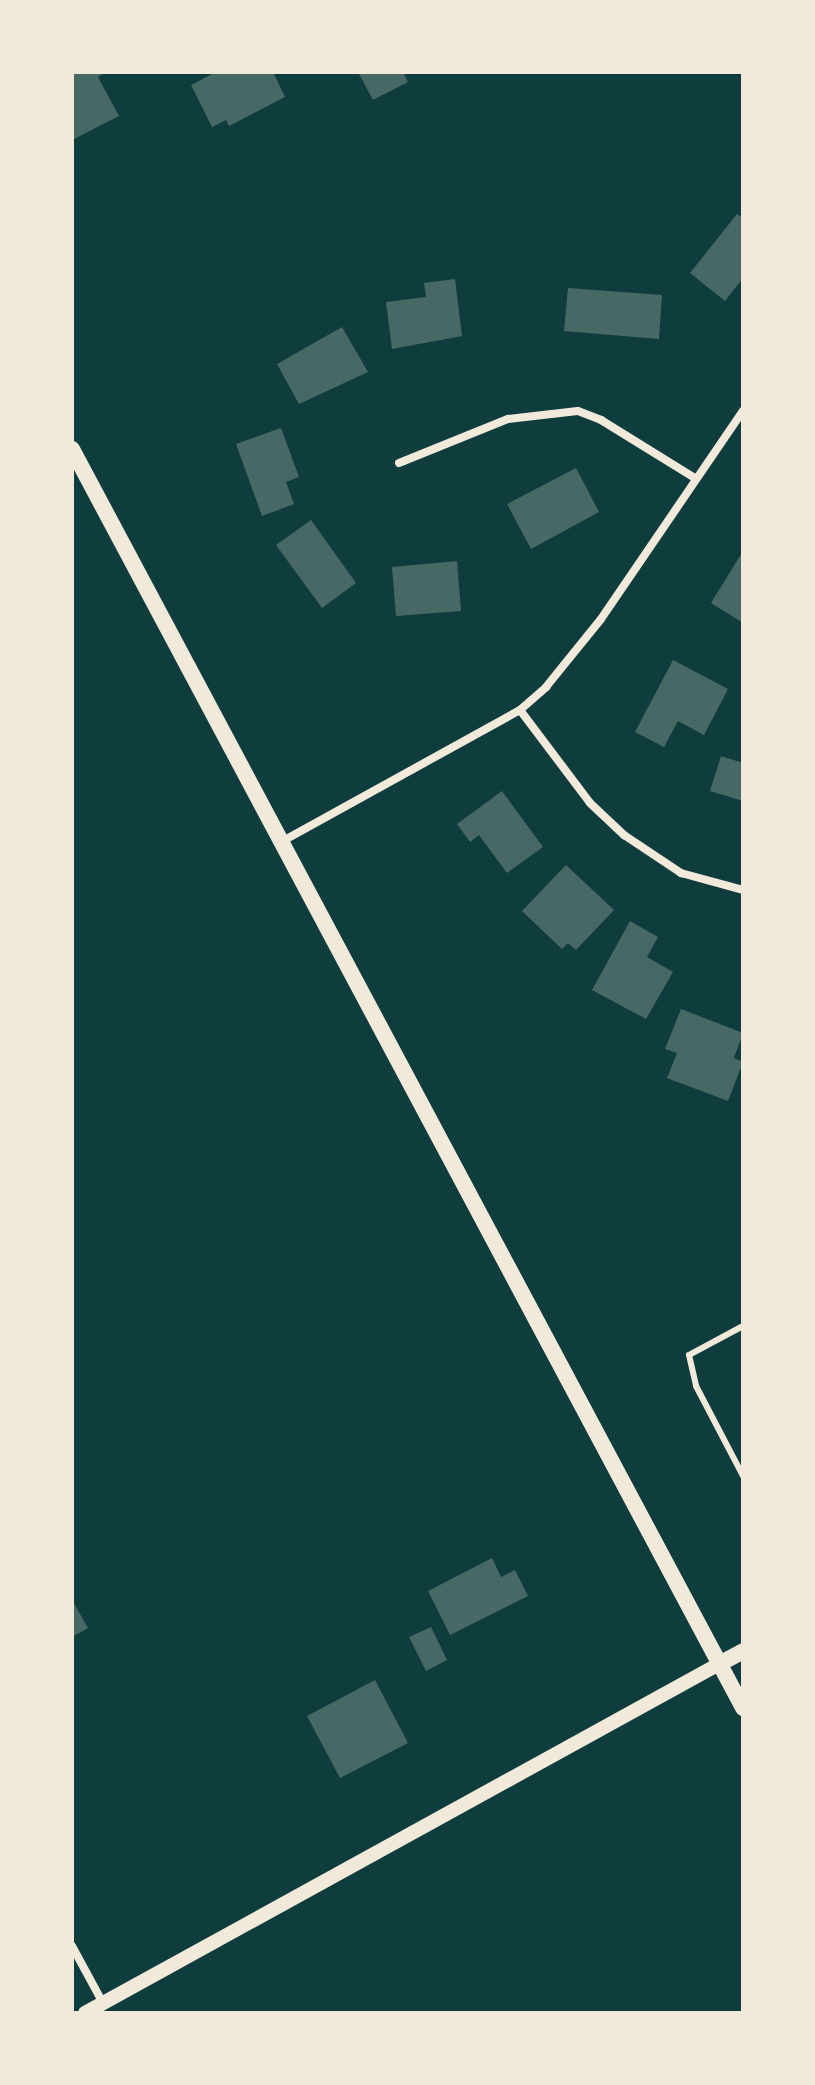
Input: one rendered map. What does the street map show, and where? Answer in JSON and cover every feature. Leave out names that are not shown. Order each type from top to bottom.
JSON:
[{"type":"main road","points":[[72,449],[743,1708]]},
{"type":"main road","points":[[719,1664],[743,1651]]},
{"type":"street","points":[[399,463],[508,419],[578,411],[601,420],[695,478]]},
{"type":"street","points":[[280,843],[520,710],[572,658],[743,411]]},
{"type":"street","points":[[520,710],[590,803],[624,835],[681,873],[743,890]]},
{"type":"street","points":[[85,2013],[719,1664]]},
{"type":"street","points":[[72,1946],[103,2003]]},
{"type":"lane","points":[[743,1326],[689,1355],[696,1386],[743,1476]]},
{"type":"building","points":[[72,72],[106,72],[98,77],[119,116],[72,140]]},
{"type":"building","points":[[216,72],[273,72],[285,97],[229,126],[226,120],[212,127],[191,85]]},
{"type":"building","points":[[358,72],[403,72],[408,82],[373,100]]},
{"type":"building","points":[[737,214],[743,218],[743,278],[725,301],[690,273]]},
{"type":"building","points":[[455,279],[462,336],[392,349],[386,302],[426,297],[424,283]]},
{"type":"building","points":[[568,288],[662,295],[659,339],[564,331]]},
{"type":"building","points":[[342,327],[368,372],[299,404],[277,364]]},
{"type":"building","points":[[281,428],[299,477],[286,482],[294,504],[262,516],[236,444]]},
{"type":"building","points":[[576,468],[599,512],[531,549],[507,504]]},
{"type":"building","points":[[311,520],[356,583],[322,608],[276,545]]},
{"type":"building","points":[[743,551],[743,623],[711,603]]},
{"type":"building","points":[[457,561],[461,611],[396,616],[392,567]]},
{"type":"building","points":[[673,660],[728,689],[704,735],[678,721],[664,747],[635,732]]},
{"type":"building","points":[[721,756],[743,763],[743,801],[710,791]]},
{"type":"building","points":[[502,791],[543,847],[507,873],[479,835],[470,842],[457,824]]},
{"type":"building","points":[[566,865],[614,910],[576,950],[568,943],[562,949],[522,911]]},
{"type":"building","points":[[630,921],[658,937],[647,957],[673,972],[646,1019],[592,990]]},
{"type":"building","points":[[681,1009],[743,1033],[734,1058],[743,1062],[728,1101],[667,1078],[677,1053],[665,1049]]},
{"type":"building","points":[[492,1558],[501,1577],[515,1570],[528,1596],[450,1635],[428,1591]]},
{"type":"building","points":[[72,1600],[88,1628],[72,1637]]},
{"type":"building","points":[[431,1627],[447,1660],[426,1671],[409,1637]]},
{"type":"building","points":[[375,1680],[408,1743],[340,1778],[307,1716]]}]
